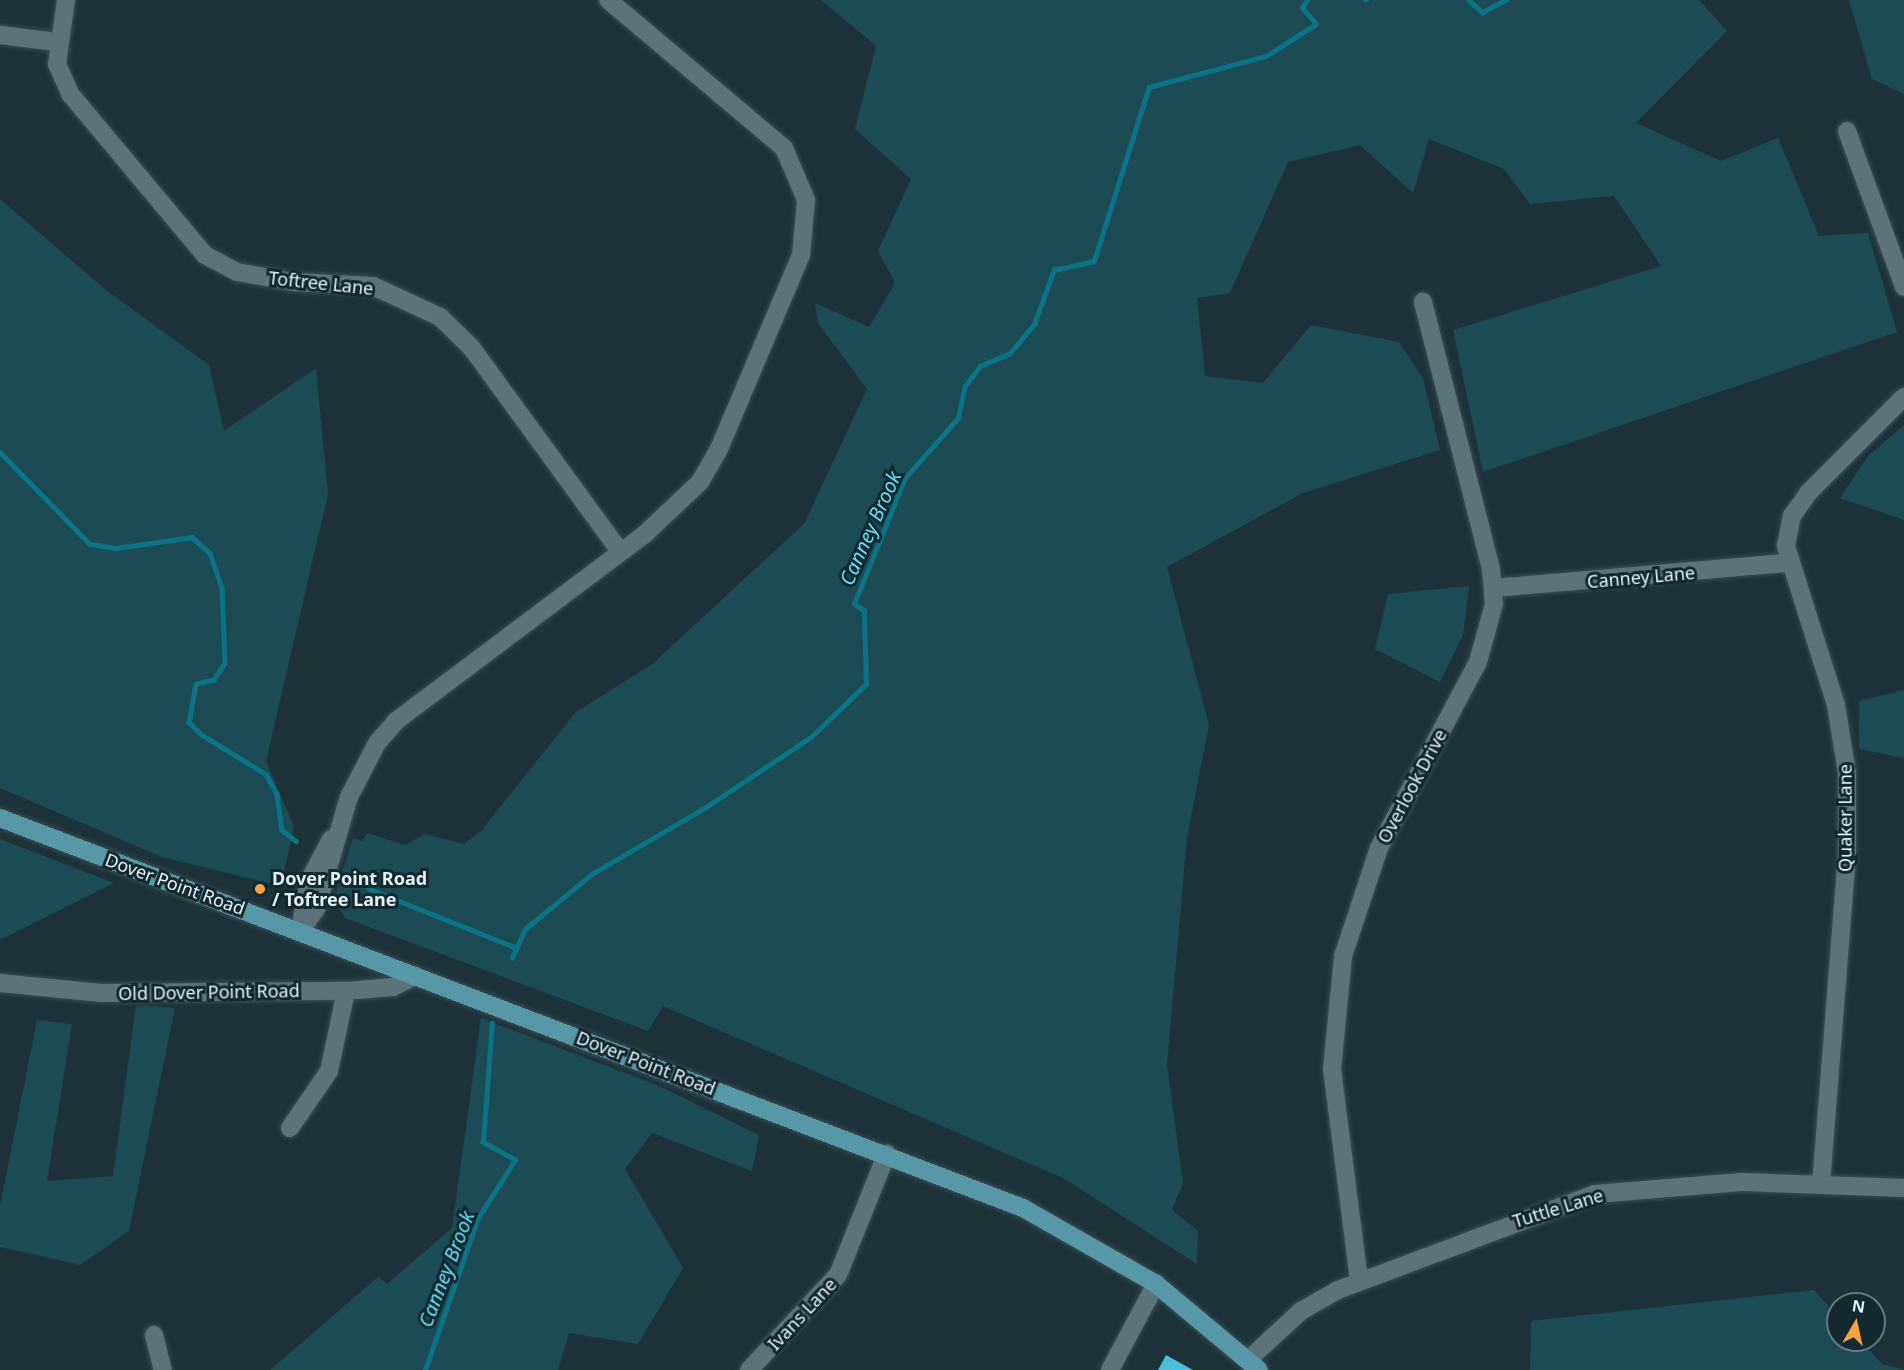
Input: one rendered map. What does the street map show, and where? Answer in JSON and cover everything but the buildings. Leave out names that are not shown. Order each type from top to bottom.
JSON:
[{"type":"main road","name":"Dover Point Road","points":[[0,818],[887,1153],[1053,1222],[1156,1284],[1254,1365]]},
{"type":"street","name":"Toftree Lane","points":[[66,0],[57,42],[62,79],[86,117],[205,255],[237,272],[293,282],[373,286],[440,317],[471,347],[620,551]]},
{"type":"street","points":[[300,931],[309,881],[326,842],[335,836],[363,767],[396,721],[675,510],[719,449],[792,277],[807,219],[802,182],[784,148],[608,0]]},
{"type":"street","points":[[0,35],[57,42]]},
{"type":"street","points":[[1847,131],[1904,287]]},
{"type":"street","name":"Overlook Drive","points":[[1359,1280],[1332,1069],[1343,956],[1379,848],[1478,662],[1492,621],[1494,588],[1423,302]]},
{"type":"street","name":"Quaker Lane","points":[[1821,1185],[1847,855],[1847,773],[1836,705],[1788,563],[1787,532],[1799,504],[1904,397]]},
{"type":"street","name":"Canney Lane","points":[[1494,588],[1788,563]]},
{"type":"street","name":"Old Dover Point Road","points":[[0,983],[102,993],[346,991],[393,987],[415,976]]},
{"type":"street","points":[[290,1128],[329,1071],[346,991]]},
{"type":"street","name":"Ivans Lane","points":[[748,1370],[838,1275],[887,1153]]},
{"type":"street","name":"Tuttle Lane","points":[[1254,1365],[1301,1311],[1359,1280],[1595,1194],[1700,1183],[1904,1188]]},
{"type":"street","points":[[1110,1370],[1156,1284]]},
{"type":"street","points":[[154,1335],[163,1370]]},
{"type":"shaded area","points":[[821,0],[1699,0],[1727,31],[1636,123],[1721,161],[1778,138],[1819,236],[1868,233],[1897,332],[1483,472],[1453,330],[1661,266],[1614,196],[1530,204],[1504,169],[1429,139],[1413,193],[1360,145],[1288,162],[1230,293],[1197,298],[1205,376],[1263,383],[1311,325],[1399,342],[1423,378],[1440,450],[1303,493],[1167,567],[1209,725],[1187,837],[1167,1065],[1183,1183],[1172,1210],[1198,1231],[1197,1264],[1063,1178],[663,1006],[648,1031],[345,918],[334,898],[353,838],[362,841],[367,833],[405,845],[425,834],[464,844],[481,831],[576,712],[651,665],[804,524],[867,389],[818,323],[815,303],[869,327],[895,283],[878,251],[911,179],[855,129],[876,46]]},
{"type":"shaded area","points":[[1849,0],[1904,0],[1904,94],[1872,79]]},
{"type":"shaded area","points":[[0,199],[106,290],[209,365],[224,431],[316,368],[328,494],[266,761],[294,826],[281,886],[162,857],[0,788]]},
{"type":"shaded area","points":[[1904,425],[1904,520],[1840,498],[1868,456]]},
{"type":"shaded area","points":[[1469,586],[1463,635],[1440,682],[1375,649],[1388,594]]},
{"type":"shaded area","points":[[1904,690],[1904,758],[1859,749],[1859,701]]},
{"type":"shaded area","points":[[0,839],[114,883],[0,940]]},
{"type":"shaded area","points":[[136,1005],[175,1008],[129,1231],[80,1265],[0,1247],[0,1206],[37,1020],[72,1024],[47,1181],[113,1176]]},
{"type":"shaded area","points":[[481,1018],[657,1085],[759,1135],[752,1171],[652,1133],[625,1169],[683,1268],[638,1344],[569,1333],[558,1370],[270,1370],[378,1277],[387,1284],[452,1228]]},
{"type":"shaded area","points":[[1814,1290],[1826,1303],[1826,1352],[1871,1352],[1882,1364],[1904,1370],[1530,1370],[1531,1321]]},
{"type":"waterway","name":"Canney Brook","points":[[512,958],[525,929],[592,874],[706,807],[811,737],[866,684],[864,611],[854,604],[905,478],[958,418],[965,386],[980,366],[1010,353],[1034,324],[1054,270],[1094,261],[1149,87],[1266,56],[1316,24],[1302,8],[1307,0]]},
{"type":"waterway","name":"Canney Brook","points":[[1469,0],[1482,12],[1506,0]]},
{"type":"waterway","points":[[0,452],[90,544],[116,548],[192,537],[210,553],[222,588],[225,663],[214,680],[196,684],[189,722],[202,735],[266,774],[277,795],[282,830],[296,841]]},
{"type":"waterway","points":[[350,874],[372,890],[517,948]]},
{"type":"waterway","name":"Canney Brook","points":[[425,1370],[478,1218],[515,1160],[483,1142],[492,1023]]},
{"type":"place","name":"Dover Point Road / Toftree Lane","points":[[260,889]]}]
